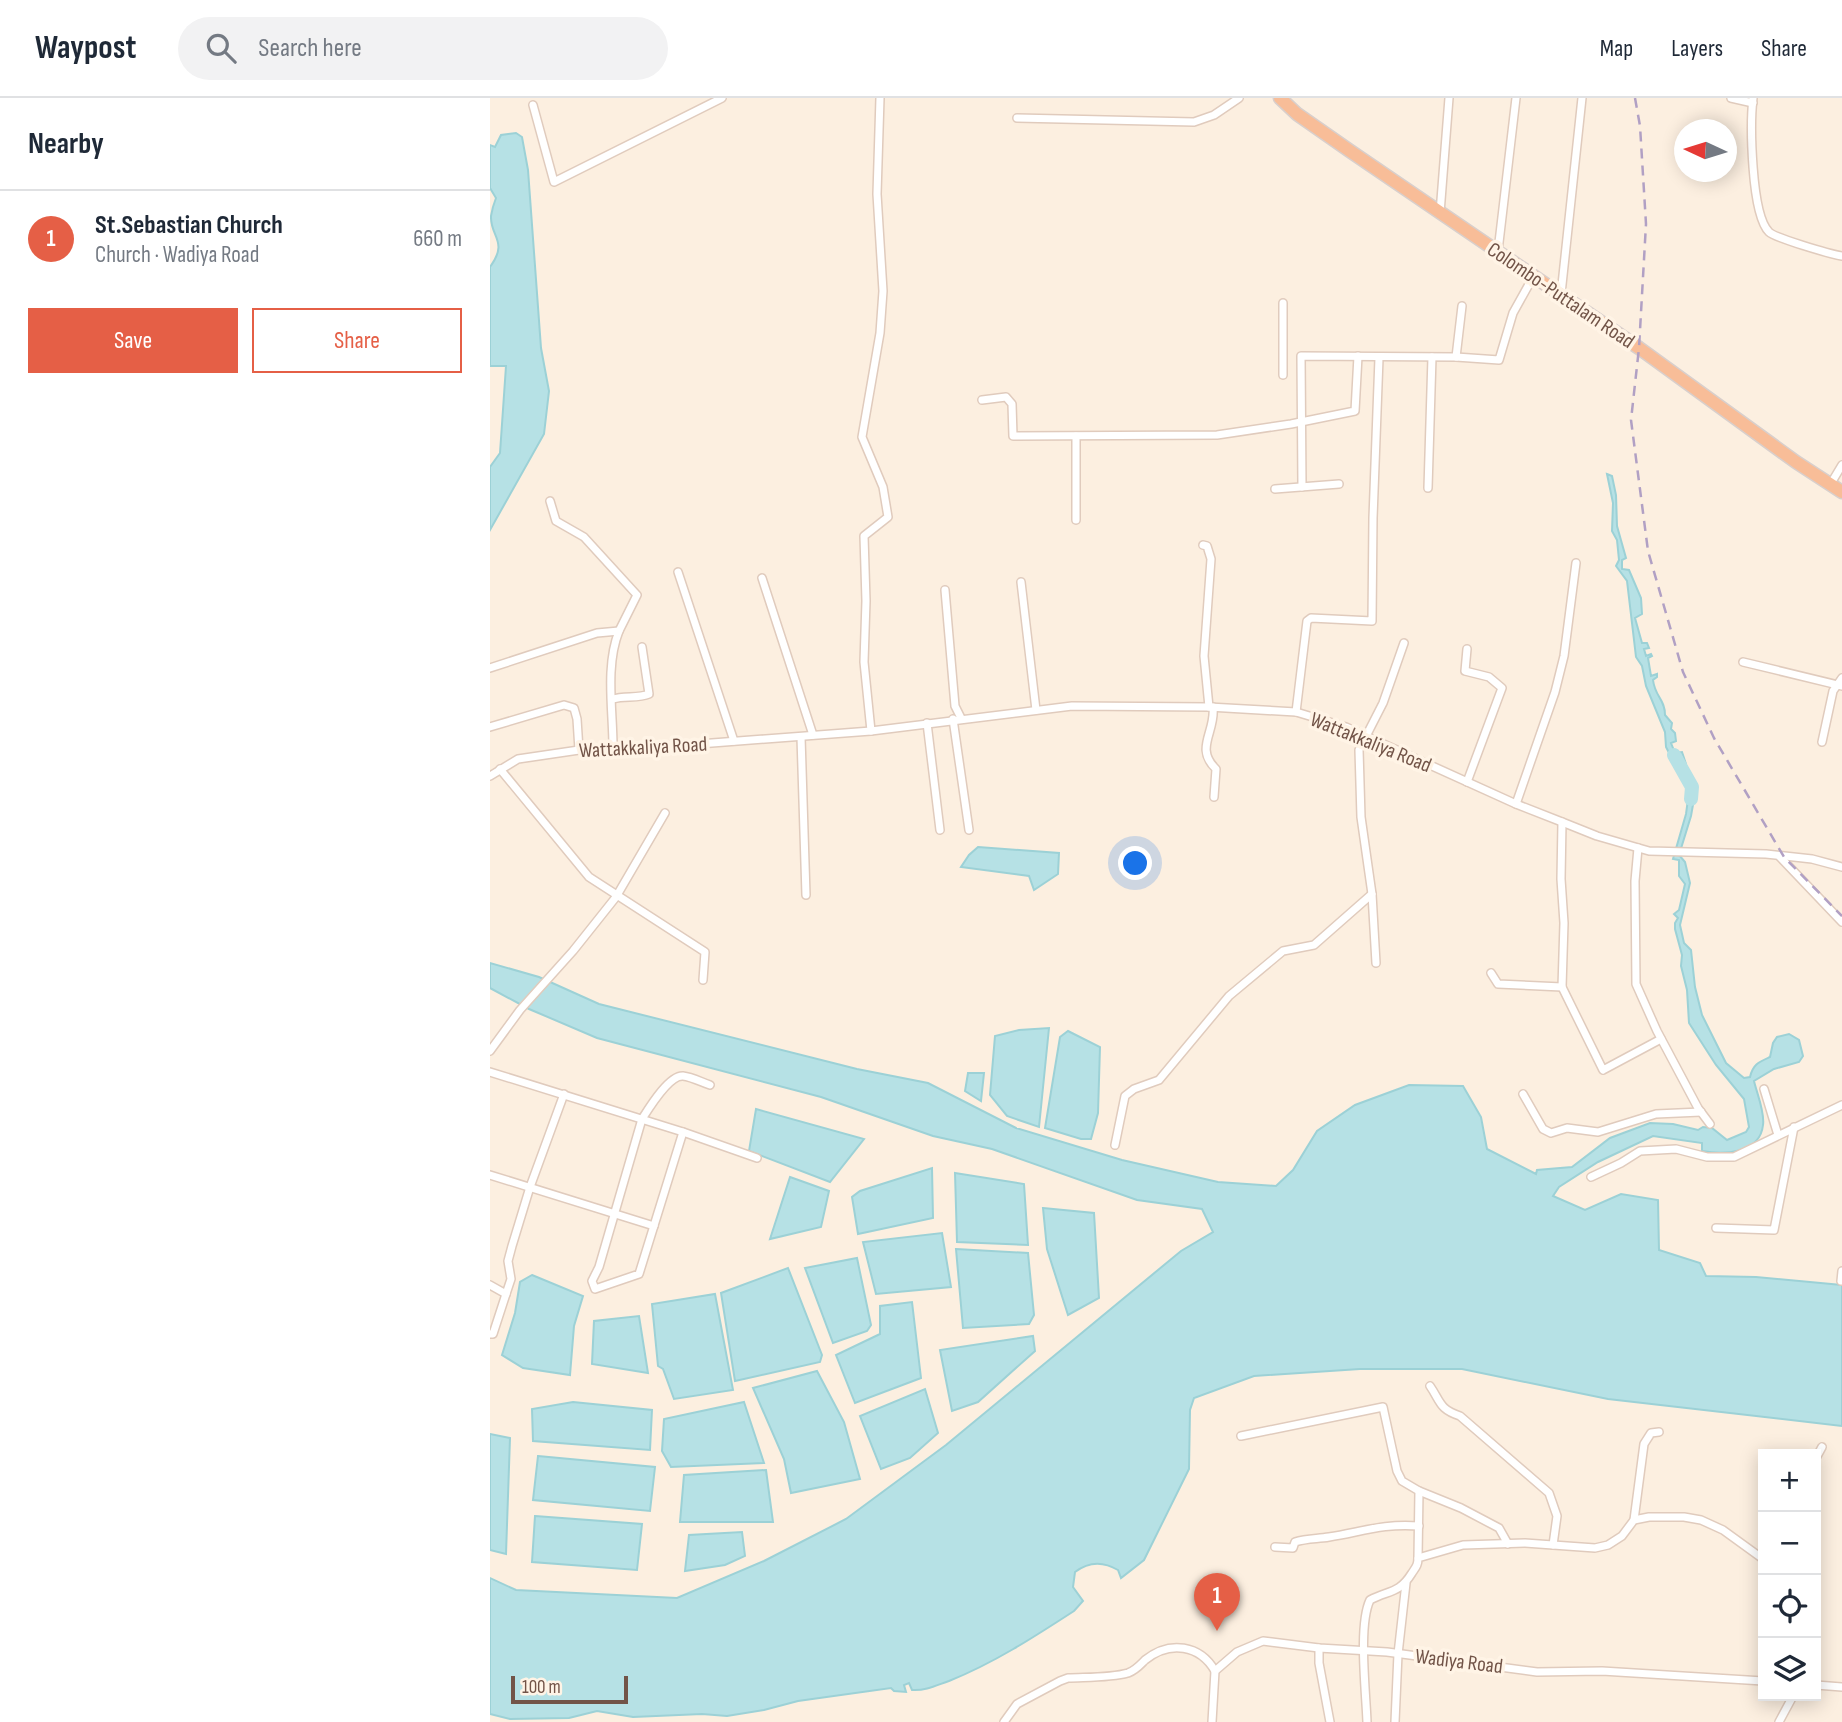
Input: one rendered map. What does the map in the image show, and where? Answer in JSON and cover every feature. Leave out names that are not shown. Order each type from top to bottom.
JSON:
[{"type":"highway","name":"Colombo-Puttalam Road","points":[[1280,98],[1297,114],[1639,348],[1842,492]]},
{"type":"street","points":[[533,105],[554,182],[722,98]]},
{"type":"street","points":[[871,731],[864,662],[864,536],[888,517],[883,486],[862,437],[880,333],[883,291],[877,194],[880,98]]},
{"type":"street","points":[[1017,118],[1194,122],[1214,115],[1239,98]]},
{"type":"street","points":[[1440,214],[1449,98]]},
{"type":"street","points":[[1498,252],[1516,98]]},
{"type":"street","points":[[1561,295],[1582,98]]},
{"type":"street","points":[[1731,98],[1753,100],[1752,155],[1760,220],[1771,235],[1842,256]]},
{"type":"street","points":[[1283,356],[1456,357],[1499,360],[1513,313],[1533,277]]},
{"type":"street","points":[[1283,303],[1283,375]]},
{"type":"street","points":[[1456,357],[1462,306]]},
{"type":"street","points":[[1301,356],[1302,487]]},
{"type":"street","points":[[982,400],[1006,397],[1012,404],[1013,436],[1217,435],[1355,411],[1358,356]]},
{"type":"street","points":[[1428,488],[1432,357]]},
{"type":"street","points":[[1296,712],[1307,621],[1311,618],[1372,621],[1379,358]]},
{"type":"street","points":[[1076,436],[1076,520]]},
{"type":"street","points":[[1830,485],[1842,465]]},
{"type":"street","points":[[1275,489],[1339,484]]},
{"type":"street","points":[[550,501],[556,521],[584,537],[637,595],[614,643],[613,747]]},
{"type":"street","points":[[1203,545],[1208,546],[1211,559],[1204,656],[1214,713],[1205,746],[1206,758],[1216,769],[1214,797]]},
{"type":"street","points":[[1516,804],[1551,704],[1564,656],[1576,563]]},
{"type":"street","points":[[678,572],[734,741]]},
{"type":"street","points":[[762,578],[813,735]]},
{"type":"street","points":[[1021,582],[1036,710]]},
{"type":"street","points":[[945,590],[969,830]]},
{"type":"street","points":[[490,668],[597,633],[619,631]]},
{"type":"street","points":[[1376,963],[1372,894],[1361,817],[1359,750],[1383,704],[1405,643]]},
{"type":"street","points":[[612,699],[623,695],[649,694],[642,647]]},
{"type":"street","points":[[1467,649],[1465,671],[1489,677],[1502,688],[1467,782]]},
{"type":"street","points":[[1743,662],[1841,683]]},
{"type":"street","points":[[1822,742],[1833,691],[1841,683]]},
{"type":"street","points":[[490,727],[564,705],[574,708],[579,750]]},
{"type":"street","name":"Wattakkaliya Road","points":[[490,776],[518,759],[579,750],[871,731],[1072,706],[1211,707],[1296,712],[1346,727],[1516,804],[1597,836],[1649,852],[1779,856],[1812,859],[1842,867]]},
{"type":"street","points":[[927,723],[940,830]]},
{"type":"street","points":[[801,737],[806,895]]},
{"type":"street","points":[[500,769],[589,877],[616,897],[705,952],[703,981]]},
{"type":"street","points":[[490,1051],[520,1010],[573,951],[616,897],[664,813]]},
{"type":"street","points":[[1562,822],[1562,987],[1603,1070],[1661,1039]]},
{"type":"street","points":[[1639,848],[1635,881],[1636,984],[1661,1039],[1710,1124]]},
{"type":"street","points":[[1779,856],[1842,922]]},
{"type":"street","points":[[1115,1145],[1125,1096],[1134,1089],[1159,1080],[1228,996],[1283,951],[1314,945],[1372,894]]},
{"type":"street","points":[[1491,973],[1498,984],[1562,987]]},
{"type":"street","points":[[490,1072],[757,1158]]},
{"type":"street","points":[[683,1132],[639,1274],[595,1289],[592,1281],[600,1266],[642,1119],[651,1104],[674,1078],[683,1076],[710,1085]]},
{"type":"street","points":[[1764,1089],[1778,1135]]},
{"type":"street","points":[[490,1334],[493,1334],[511,1279],[508,1261],[530,1187],[564,1094]]},
{"type":"street","points":[[1523,1094],[1544,1129],[1551,1133],[1567,1128],[1598,1132],[1656,1114],[1700,1110]]},
{"type":"street","points":[[1591,1177],[1640,1151],[1676,1149],[1707,1157],[1734,1157],[1842,1105]]},
{"type":"street","points":[[1716,1228],[1774,1230],[1794,1127]]},
{"type":"street","points":[[490,1175],[654,1226]]},
{"type":"street","points":[[1841,1281],[1842,1271]]},
{"type":"street","points":[[490,1285],[506,1294]]},
{"type":"street","points":[[1430,1386],[1438,1403],[1447,1411],[1460,1416],[1549,1493],[1557,1516],[1553,1545]]},
{"type":"street","points":[[1241,1436],[1383,1407],[1397,1471],[1402,1481],[1499,1528],[1508,1544]]},
{"type":"street","points":[[1418,1558],[1463,1545],[1525,1543],[1595,1548],[1608,1545],[1622,1536],[1634,1520],[1644,1444],[1651,1433],[1659,1432]]},
{"type":"street","points":[[1367,1722],[1364,1651],[1367,1607],[1370,1600],[1391,1593],[1406,1583],[1418,1564],[1419,1491]]},
{"type":"street","points":[[1634,1520],[1649,1517],[1701,1520],[1723,1530],[1758,1555]]},
{"type":"street","points":[[1275,1547],[1293,1548],[1295,1542],[1311,1537],[1333,1536],[1393,1524],[1419,1526]]},
{"type":"street","points":[[1395,1722],[1398,1654],[1406,1583]]},
{"type":"street","name":"Wadiya Road","points":[[1215,1671],[1237,1652],[1263,1641],[1398,1654],[1537,1672],[1602,1671],[1758,1681]]},
{"type":"street","points":[[1004,1722],[1017,1704],[1060,1681],[1128,1673],[1161,1651],[1172,1648],[1195,1650],[1208,1658],[1215,1671],[1212,1722]]},
{"type":"street","points":[[1319,1648],[1319,1663],[1331,1722]]},
{"type":"street","points":[[1821,1685],[1842,1687]]},
{"type":"street","points":[[1779,1722],[1790,1701]]},
{"type":"water","points":[[516,133],[522,137],[528,170],[541,348],[549,391],[544,434],[490,530],[490,467],[500,453],[506,366],[490,366],[490,267],[498,245],[491,223],[496,198],[490,188],[490,145],[495,147],[501,135]]},
{"type":"water","points":[[1607,474],[1612,476],[1617,526],[1626,558],[1622,560],[1622,569],[1629,570],[1641,598],[1642,614],[1635,618],[1642,643],[1647,643],[1649,648],[1644,649],[1646,656],[1652,656],[1648,658],[1651,676],[1657,674],[1653,680],[1654,686],[1675,733],[1676,741],[1671,743],[1675,753],[1682,752],[1686,764],[1681,777],[1666,747],[1665,732],[1646,686],[1642,666],[1636,657],[1627,581],[1616,566],[1619,560],[1617,540],[1612,531],[1613,503]]},
{"type":"water","points":[[1682,777],[1696,788],[1679,855],[1685,862],[1690,883],[1680,925],[1684,943],[1691,950],[1695,987],[1702,1015],[1726,1063],[1744,1078],[1750,1077],[1757,1064],[1770,1057],[1777,1037],[1789,1034],[1799,1040],[1803,1056],[1799,1062],[1774,1069],[1754,1081],[1762,1109],[1763,1125],[1760,1135],[1748,1147],[1730,1152],[1702,1151],[1702,1143],[1653,1136],[1598,1162],[1559,1187],[1553,1196],[1585,1210],[1621,1194],[1658,1200],[1659,1250],[1700,1263],[1706,1276],[1756,1277],[1842,1285],[1842,1426],[1608,1399],[1462,1369],[1360,1369],[1254,1376],[1194,1398],[1190,1410],[1189,1469],[1144,1560],[1121,1578],[1118,1570],[1107,1565],[1090,1565],[1075,1572],[1073,1587],[1083,1601],[1074,1611],[966,1674],[922,1690],[912,1690],[909,1683],[904,1685],[906,1692],[894,1691],[891,1688],[798,1701],[727,1716],[702,1714],[633,1717],[597,1711],[569,1718],[510,1719],[490,1714],[490,1578],[516,1590],[677,1598],[764,1561],[846,1519],[946,1445],[1181,1251],[1213,1232],[1202,1209],[1137,1200],[992,1149],[933,1136],[821,1097],[597,1038],[529,1009],[490,988],[490,963],[539,977],[599,1004],[857,1069],[928,1083],[1016,1128],[1122,1160],[1218,1182],[1276,1186],[1293,1170],[1317,1131],[1355,1105],[1409,1085],[1463,1086],[1481,1117],[1487,1149],[1536,1174],[1537,1170],[1572,1167],[1610,1138],[1650,1123],[1673,1124],[1698,1130],[1703,1127],[1712,1128],[1727,1140],[1746,1132],[1749,1127],[1744,1099],[1716,1065],[1689,1023],[1687,990],[1681,966],[1682,955],[1675,929],[1678,918],[1674,914],[1679,910],[1685,884],[1679,876],[1679,860],[1673,859],[1686,814],[1689,792]]},
{"type":"water","points":[[978,847],[1059,853],[1058,874],[1034,890],[1029,876],[961,867]]},
{"type":"water","points":[[1049,1028],[1039,1127],[1007,1116],[990,1095],[995,1036],[1019,1030]]},
{"type":"water","points":[[1068,1031],[1100,1047],[1098,1113],[1091,1139],[1081,1139],[1045,1128],[1060,1037]]},
{"type":"water","points":[[968,1073],[984,1073],[981,1101],[965,1091]]},
{"type":"water","points":[[756,1109],[864,1139],[830,1182],[749,1151]]},
{"type":"water","points":[[932,1168],[933,1218],[858,1234],[852,1197],[860,1191]]},
{"type":"water","points":[[955,1173],[1024,1184],[1028,1245],[957,1242]]},
{"type":"water","points":[[790,1177],[829,1191],[821,1227],[770,1239]]},
{"type":"water","points":[[1043,1208],[1094,1213],[1099,1298],[1068,1315],[1047,1249]]},
{"type":"water","points":[[942,1233],[951,1287],[876,1294],[863,1242]]},
{"type":"water","points":[[956,1249],[1028,1253],[1034,1315],[1029,1324],[963,1328]]},
{"type":"water","points":[[857,1258],[871,1325],[867,1331],[833,1343],[805,1268]]},
{"type":"water","points":[[788,1268],[822,1355],[820,1362],[735,1381],[721,1293]]},
{"type":"water","points":[[532,1275],[583,1296],[574,1326],[570,1375],[523,1368],[502,1355],[515,1313],[520,1282]]},
{"type":"water","points":[[715,1294],[733,1390],[674,1399],[663,1369],[658,1366],[652,1304]]},
{"type":"water","points":[[912,1302],[921,1378],[855,1403],[836,1355],[880,1334],[880,1306]]},
{"type":"water","points":[[639,1316],[648,1373],[592,1364],[594,1321]]},
{"type":"water","points":[[1033,1336],[1035,1351],[978,1402],[952,1411],[940,1350]]},
{"type":"water","points":[[817,1371],[844,1422],[860,1479],[791,1493],[784,1459],[753,1388]]},
{"type":"water","points":[[925,1389],[938,1433],[910,1458],[881,1469],[860,1416]]},
{"type":"water","points":[[573,1402],[652,1410],[650,1450],[533,1441],[532,1409]]},
{"type":"water","points":[[744,1402],[764,1463],[671,1467],[662,1451],[664,1419]]},
{"type":"water","points":[[490,1434],[510,1438],[506,1554],[490,1550]]},
{"type":"water","points":[[538,1456],[655,1467],[650,1511],[533,1500]]},
{"type":"water","points":[[766,1470],[773,1522],[680,1522],[684,1475]]},
{"type":"water","points":[[535,1516],[642,1524],[637,1570],[532,1562]]},
{"type":"water","points":[[742,1532],[745,1556],[725,1565],[685,1571],[689,1535]]},
{"type":"waterway","points":[[1674,755],[1692,787],[1691,799]]},
{"type":"railway","points":[[1635,98],[1640,126],[1646,224],[1639,348],[1631,420],[1648,551],[1683,672],[1714,738],[1784,857],[1842,916]]},
{"type":"place","name":"St.Sebastian Church","points":[[1217,1631]]}]
